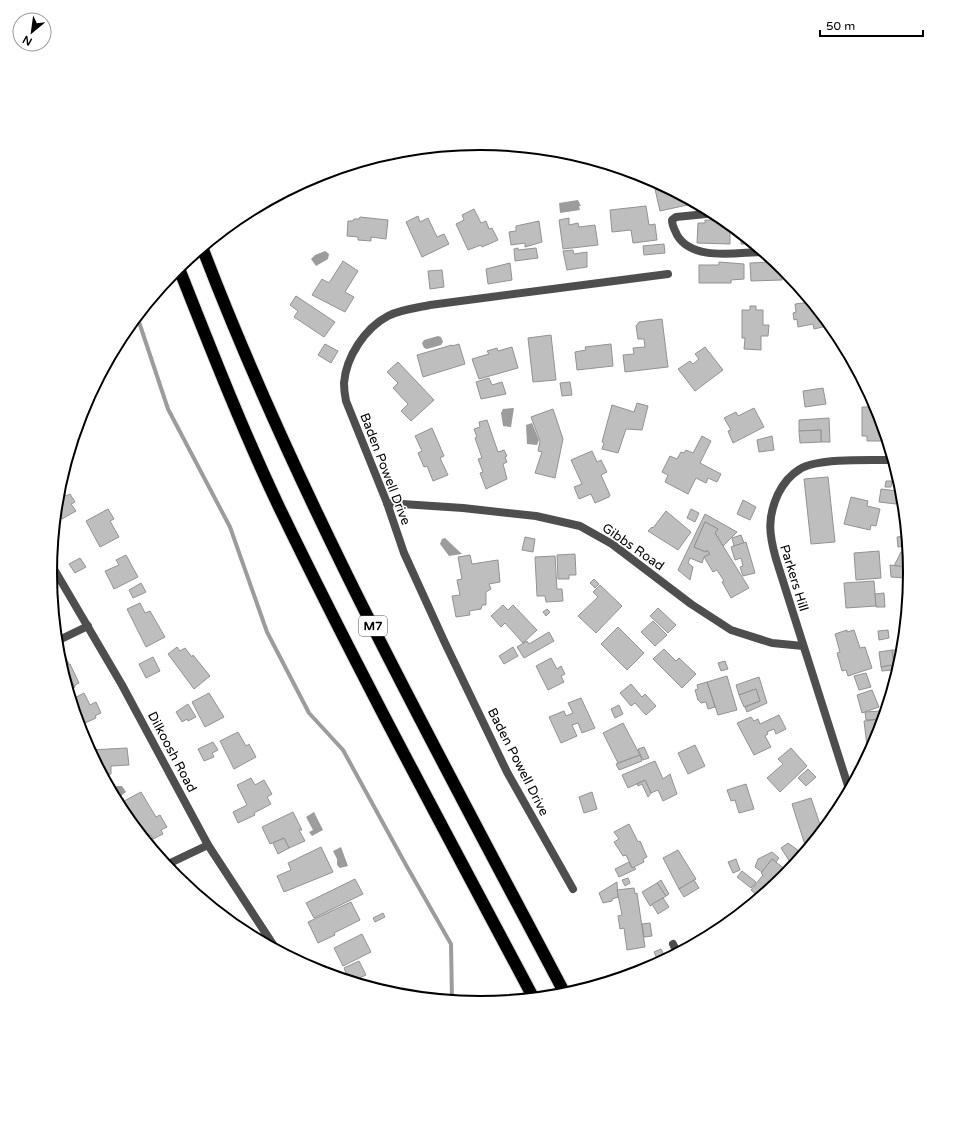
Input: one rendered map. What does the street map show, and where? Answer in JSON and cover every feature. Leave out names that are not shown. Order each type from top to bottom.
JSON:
[{"type":"highway","name":"M7","points":[[204,252],[256,380],[331,545],[439,755],[561,987]]},
{"type":"highway","name":"M7","points":[[181,273],[206,337],[282,512],[338,628],[531,992]]},
{"type":"street","points":[[704,214],[676,217],[672,220],[673,227],[686,246],[700,252],[757,252]]},
{"type":"street","name":"Baden Powell Drive","points":[[573,889],[507,772],[445,643],[404,553],[387,503],[346,402],[344,384],[353,353],[363,337],[376,325],[393,314],[430,305],[668,274]]},
{"type":"street","name":"Parkers Hill","points":[[847,781],[803,646],[771,541],[769,519],[773,505],[780,490],[788,479],[801,468],[818,463],[888,460]]},
{"type":"street","name":"Gibbs Road","points":[[387,503],[464,508],[536,516],[580,526],[612,544],[691,604],[731,630],[772,643],[803,646]]},
{"type":"street","name":"Dilkoosh Road","points":[[57,574],[122,685],[208,845],[270,940]]},
{"type":"street","points":[[62,638],[88,626]]},
{"type":"street","points":[[172,862],[208,845]]},
{"type":"street","points":[[673,944],[675,948]]},
{"type":"shaded area","points":[[578,200],[581,206],[579,206],[580,210],[560,213],[559,203]]},
{"type":"shaded area","points":[[325,251],[329,254],[328,259],[316,266],[311,259],[315,255]]},
{"type":"shaded area","points":[[438,336],[441,337],[443,342],[441,345],[427,349],[424,348],[422,343],[424,340]]},
{"type":"shaded area","points":[[514,408],[511,427],[503,426],[501,413],[503,409]]},
{"type":"shaded area","points":[[532,423],[539,440],[537,445],[527,444],[526,425]]},
{"type":"shaded area","points":[[445,538],[462,554],[449,556],[440,544],[442,539]]},
{"type":"shaded area","points":[[122,786],[126,792],[121,796],[116,787]]},
{"type":"shaded area","points":[[314,812],[323,830],[312,836],[309,832],[313,830],[306,817]]},
{"type":"shaded area","points":[[341,847],[348,866],[340,868],[337,865],[337,859],[333,851]]},
{"type":"building","points":[[655,189],[667,193],[689,205],[660,211]]},
{"type":"building","points":[[646,206],[649,225],[655,224],[657,240],[633,243],[631,230],[612,232],[610,210]]},
{"type":"building","points":[[474,209],[481,223],[486,221],[489,229],[492,228],[498,240],[482,247],[481,245],[468,250],[456,224],[464,220],[462,215]]},
{"type":"building","points":[[418,216],[420,222],[428,218],[437,237],[444,234],[449,244],[422,257],[406,222]]},
{"type":"building","points":[[360,217],[388,220],[386,239],[371,237],[371,241],[358,240],[358,237],[347,236],[348,221],[359,219]]},
{"type":"building","points":[[569,218],[569,225],[578,223],[579,227],[595,225],[598,245],[563,249],[559,220]]},
{"type":"building","points":[[705,220],[713,220],[730,231],[730,244],[697,243],[698,223],[705,223]]},
{"type":"building","points":[[539,221],[542,242],[525,247],[525,243],[511,245],[509,232],[516,231],[516,226]]},
{"type":"building","points":[[741,239],[747,244],[741,244]]},
{"type":"building","points":[[664,244],[665,253],[644,255],[643,246]]},
{"type":"building","points":[[518,248],[518,250],[536,248],[538,258],[515,261],[514,249]]},
{"type":"building","points":[[573,250],[574,254],[587,252],[587,267],[567,270],[563,251]]},
{"type":"building","points":[[343,261],[358,271],[345,292],[354,297],[345,312],[312,295],[322,279],[329,283]]},
{"type":"building","points":[[719,262],[744,264],[744,279],[731,280],[731,283],[699,283],[699,265],[719,265]]},
{"type":"building","points":[[768,262],[783,277],[782,280],[751,281],[750,263]]},
{"type":"building","points":[[510,263],[512,280],[488,284],[486,269]]},
{"type":"building","points":[[442,270],[444,287],[430,289],[428,271]]},
{"type":"building","points":[[296,296],[335,322],[324,337],[294,317],[298,311],[290,305]]},
{"type":"building","points":[[805,303],[824,327],[814,329],[813,324],[798,327],[797,319],[794,320],[793,313],[796,312],[795,304]]},
{"type":"building","points":[[750,306],[756,306],[756,310],[763,310],[763,325],[769,325],[768,336],[761,336],[761,350],[744,349],[745,338],[742,338],[742,310],[750,310]]},
{"type":"building","points":[[662,319],[668,367],[625,372],[623,355],[634,354],[633,348],[645,347],[644,339],[638,339],[636,326],[639,322]]},
{"type":"building","points":[[551,335],[556,380],[533,382],[528,338]]},
{"type":"building","points":[[325,344],[338,351],[331,363],[318,355]]},
{"type":"building","points":[[459,344],[465,364],[423,377],[417,355]]},
{"type":"building","points":[[611,344],[613,366],[577,370],[575,352],[586,350],[585,347]]},
{"type":"building","points":[[512,347],[518,368],[479,379],[472,359],[489,354],[487,351],[497,348],[498,351]]},
{"type":"building","points":[[705,347],[723,370],[695,391],[678,369],[690,361],[693,364],[699,359],[695,354]]},
{"type":"building","points":[[398,362],[434,400],[411,421],[401,411],[408,404],[393,388],[398,383],[387,372]]},
{"type":"building","points":[[489,378],[492,385],[502,382],[506,394],[481,399],[476,382]]},
{"type":"building","points":[[570,382],[572,395],[562,396],[560,383]]},
{"type":"building","points":[[823,388],[826,404],[805,407],[803,391]]},
{"type":"building","points":[[637,403],[648,406],[642,430],[626,429],[618,453],[602,449],[604,443],[602,442],[612,405],[634,412]]},
{"type":"building","points":[[862,407],[869,407],[882,441],[867,441],[867,436],[862,436]]},
{"type":"building","points":[[754,408],[764,427],[733,443],[728,431],[731,430],[724,418],[736,412],[738,416]]},
{"type":"building","points":[[553,409],[563,439],[555,478],[535,473],[542,452],[538,451],[540,441],[531,417]]},
{"type":"building","points":[[829,418],[830,442],[821,442],[821,430],[799,431],[799,420]]},
{"type":"building","points":[[487,420],[498,452],[504,450],[507,456],[505,457],[507,462],[503,464],[507,479],[486,489],[480,473],[483,472],[478,459],[482,458],[475,438],[477,437],[474,429],[480,427],[479,422]]},
{"type":"building","points":[[432,428],[444,456],[440,458],[448,475],[433,481],[427,466],[424,467],[418,453],[422,451],[415,436]]},
{"type":"building","points":[[821,430],[821,442],[800,443],[799,431]]},
{"type":"building","points":[[702,436],[711,441],[700,463],[721,474],[717,482],[708,478],[706,483],[696,478],[688,494],[665,482],[668,475],[662,472],[670,456],[677,459],[681,452],[684,453],[686,450],[693,453]]},
{"type":"building","points":[[772,436],[774,450],[759,452],[757,440]]},
{"type":"building","points":[[592,451],[597,462],[601,460],[607,472],[601,475],[610,495],[609,497],[595,503],[591,494],[579,499],[574,487],[582,484],[571,460]]},
{"type":"building","points":[[828,477],[835,542],[811,544],[804,479]]},
{"type":"building","points":[[886,481],[892,481],[891,487],[885,487]]},
{"type":"building","points":[[881,489],[895,491],[896,504],[879,502]]},
{"type":"building","points":[[65,493],[66,496],[70,494],[75,502],[71,504],[76,511],[62,519]]},
{"type":"building","points":[[851,497],[868,501],[867,506],[880,509],[876,526],[871,525],[870,530],[844,524]]},
{"type":"building","points":[[743,500],[756,507],[750,520],[737,514]]},
{"type":"building","points":[[108,509],[114,519],[110,521],[119,537],[100,547],[86,521]]},
{"type":"building","points":[[691,509],[699,513],[695,522],[687,518]]},
{"type":"building","points":[[666,511],[691,532],[678,550],[648,531],[652,527],[653,528]]},
{"type":"building","points":[[705,514],[737,532],[723,546],[715,533],[718,529],[705,522],[694,547],[706,552],[707,550],[710,554],[704,557],[702,563],[690,558],[688,563],[693,567],[690,580],[678,570]]},
{"type":"building","points":[[705,522],[718,529],[715,533],[749,588],[731,598],[722,582],[724,581],[717,570],[713,572],[704,557],[710,554],[707,550],[706,552],[694,547]]},
{"type":"building","points":[[741,535],[744,543],[734,546],[732,538]]},
{"type":"building","points":[[525,537],[535,539],[533,552],[522,550]]},
{"type":"building","points":[[897,537],[901,537],[902,547],[898,547]]},
{"type":"building","points":[[746,542],[755,573],[743,576],[740,567],[743,566],[741,558],[735,560],[731,547]]},
{"type":"building","points":[[879,551],[881,578],[856,580],[854,553]]},
{"type":"building","points":[[901,552],[902,552],[903,567],[894,566]]},
{"type":"building","points":[[575,554],[576,575],[569,575],[569,579],[558,579],[557,555]]},
{"type":"building","points":[[126,555],[138,577],[114,589],[105,571],[119,565],[116,560]]},
{"type":"building","points":[[470,555],[472,564],[498,560],[500,582],[489,584],[491,589],[486,592],[486,605],[482,605],[481,609],[469,611],[470,615],[456,617],[452,596],[460,595],[457,580],[462,579],[458,557]]},
{"type":"building","points":[[555,556],[557,589],[562,589],[563,601],[546,602],[545,596],[537,596],[535,557]]},
{"type":"building","points":[[80,558],[86,567],[75,573],[69,564]]},
{"type":"building","points":[[890,565],[903,567],[903,578],[891,577]]},
{"type":"building","points":[[594,579],[599,584],[595,588],[590,583]]},
{"type":"building","points":[[874,581],[876,606],[846,608],[844,583]]},
{"type":"building","points":[[141,583],[146,592],[133,598],[129,590]]},
{"type":"building","points":[[600,585],[622,606],[596,633],[578,616],[598,597],[593,592]]},
{"type":"building","points":[[884,593],[885,607],[876,607],[875,594]]},
{"type":"building","points":[[140,603],[145,613],[150,611],[165,637],[146,647],[127,609]]},
{"type":"building","points":[[503,605],[508,610],[513,605],[537,630],[523,643],[505,623],[501,627],[491,616]]},
{"type":"building","points":[[658,608],[676,625],[668,633],[650,616]]},
{"type":"building","points":[[547,609],[550,612],[546,616],[543,612]]},
{"type":"building","points":[[653,621],[667,635],[655,646],[641,632]]},
{"type":"building","points":[[618,627],[644,653],[627,670],[601,644]]},
{"type":"building","points":[[847,630],[847,632],[854,630],[860,648],[865,647],[872,668],[848,676],[846,670],[842,671],[837,653],[840,652],[835,634]]},
{"type":"building","points":[[888,630],[889,638],[879,640],[878,631]]},
{"type":"building","points":[[549,632],[554,641],[524,658],[517,647],[527,641],[529,644]]},
{"type":"building","points":[[177,647],[180,651],[185,648],[192,657],[193,655],[210,676],[194,689],[168,654]]},
{"type":"building","points":[[513,647],[518,656],[504,664],[499,656]]},
{"type":"building","points":[[664,649],[676,661],[679,658],[696,674],[682,688],[653,659]]},
{"type":"building","points":[[892,650],[896,650],[895,657],[893,657]]},
{"type":"building","points":[[892,650],[893,665],[881,667],[879,652]]},
{"type":"building","points":[[153,657],[160,671],[146,678],[139,664]]},
{"type":"building","points":[[551,658],[557,669],[561,666],[565,674],[561,676],[564,682],[548,690],[536,666]]},
{"type":"building","points":[[725,661],[728,669],[721,671],[718,663]]},
{"type":"building","points":[[70,664],[79,683],[74,686],[70,677],[67,665]]},
{"type":"building","points":[[891,665],[892,670],[882,671],[881,667]]},
{"type":"building","points":[[866,673],[871,687],[859,690],[854,676]]},
{"type":"building","points":[[70,676],[75,687],[73,688]]},
{"type":"building","points":[[727,676],[737,710],[718,715],[707,682]]},
{"type":"building","points":[[759,677],[767,703],[747,712],[745,707],[760,701],[756,689],[739,695],[736,685]]},
{"type":"building","points":[[707,682],[715,707],[708,709],[706,702],[701,703],[698,700],[695,690],[698,689],[697,685]]},
{"type":"building","points":[[631,684],[642,697],[645,694],[656,706],[646,715],[635,703],[631,706],[620,693]]},
{"type":"building","points":[[756,689],[760,701],[744,707],[739,695]]},
{"type":"building","points":[[872,690],[879,707],[862,713],[857,695]]},
{"type":"building","points":[[84,693],[90,705],[96,702],[101,713],[95,716],[96,718],[85,723],[76,697]]},
{"type":"building","points":[[209,693],[224,717],[205,727],[192,702]]},
{"type":"building","points":[[581,698],[595,728],[582,733],[578,723],[572,725],[577,736],[561,743],[549,717],[564,711],[566,716],[573,713],[568,703]]},
{"type":"building","points":[[188,704],[196,717],[182,722],[176,712]]},
{"type":"building","points":[[619,705],[623,714],[615,718],[611,709]]},
{"type":"building","points":[[880,711],[877,719],[866,720],[865,712]]},
{"type":"building","points":[[779,715],[786,729],[776,734],[774,729],[767,732],[768,734],[765,736],[771,747],[754,755],[737,723],[751,717],[754,721],[758,719],[760,724]]},
{"type":"building","points":[[877,720],[867,743],[864,721]]},
{"type":"building","points":[[623,723],[640,755],[618,763],[603,733]]},
{"type":"building","points":[[238,732],[246,746],[249,744],[256,757],[234,769],[220,741]]},
{"type":"building","points":[[213,742],[218,750],[212,753],[214,757],[204,761],[198,749]]},
{"type":"building","points":[[695,745],[705,766],[688,774],[678,753]]},
{"type":"building","points":[[644,747],[649,758],[643,760],[638,749]]},
{"type":"building","points":[[127,748],[129,765],[111,766],[111,774],[109,774],[96,750]]},
{"type":"building","points":[[791,748],[807,766],[780,792],[767,778],[783,764],[778,759]]},
{"type":"building","points":[[640,755],[642,761],[619,770],[616,764]]},
{"type":"building","points":[[655,761],[663,779],[670,774],[677,794],[663,801],[658,790],[651,793],[645,780],[628,788],[622,775]]},
{"type":"building","points":[[808,769],[816,777],[806,786],[798,778]]},
{"type":"building","points":[[251,778],[255,785],[264,780],[272,794],[267,797],[271,804],[254,813],[255,815],[238,823],[233,812],[247,805],[237,785]]},
{"type":"building","points":[[645,780],[651,793],[648,797],[642,784],[638,786],[637,784]]},
{"type":"building","points":[[746,784],[754,809],[739,813],[735,800],[731,801],[727,790]]},
{"type":"building","points":[[141,792],[156,817],[160,815],[167,827],[161,830],[163,834],[153,839],[151,835],[149,836],[124,801]]},
{"type":"building","points":[[592,792],[597,809],[584,813],[579,797]]},
{"type":"building","points":[[811,798],[820,824],[804,843],[792,804]]},
{"type":"building","points":[[293,812],[302,830],[299,830],[305,841],[289,848],[284,838],[270,844],[262,827]]},
{"type":"building","points":[[629,824],[638,842],[640,841],[647,857],[643,859],[644,862],[632,868],[626,855],[623,856],[614,842],[619,839],[614,832]]},
{"type":"building","points":[[284,838],[289,848],[278,854],[273,843]]},
{"type":"building","points":[[788,843],[798,851],[789,861],[781,848]]},
{"type":"building","points":[[321,847],[333,872],[284,892],[277,876],[291,870],[288,863]]},
{"type":"building","points":[[678,850],[696,879],[679,889],[663,858]]},
{"type":"building","points":[[772,852],[779,858],[776,862],[772,859],[762,872],[755,867],[758,859]]},
{"type":"building","points":[[736,859],[740,870],[733,873],[728,862]]},
{"type":"building","points":[[772,859],[783,868],[755,894],[751,890],[763,875],[761,873]]},
{"type":"building","points":[[629,862],[632,868],[634,867],[636,869],[619,877],[615,869]]},
{"type":"building","points":[[742,871],[756,882],[751,888],[737,877]]},
{"type":"building","points":[[628,878],[630,883],[625,886],[622,880]]},
{"type":"building","points":[[355,879],[363,894],[314,918],[306,903]]},
{"type":"building","points":[[661,880],[669,894],[666,896],[657,883]]},
{"type":"building","points":[[694,880],[699,888],[684,897],[679,889]]},
{"type":"building","points":[[617,882],[618,897],[612,899],[612,901],[603,903],[599,893]]},
{"type":"building","points":[[657,883],[666,896],[650,906],[642,892]]},
{"type":"building","points":[[634,888],[635,894],[637,893],[645,947],[627,950],[624,928],[620,929],[618,916],[622,915],[617,890]]},
{"type":"building","points":[[663,898],[669,907],[658,914],[652,904]]},
{"type":"building","points":[[351,902],[360,920],[318,943],[308,922]]},
{"type":"building","points":[[383,913],[385,917],[375,922],[373,918]]},
{"type":"building","points":[[650,923],[652,936],[644,937],[642,924]]},
{"type":"building","points":[[362,934],[371,952],[343,966],[334,948]]},
{"type":"building","points":[[661,949],[663,954],[656,957],[654,952]]},
{"type":"building","points":[[359,961],[366,975],[360,978],[346,974],[344,968]]},
{"type":"waterway","points":[[139,322],[168,409],[230,527],[267,632],[309,713],[343,750],[451,944],[452,995]]}]
